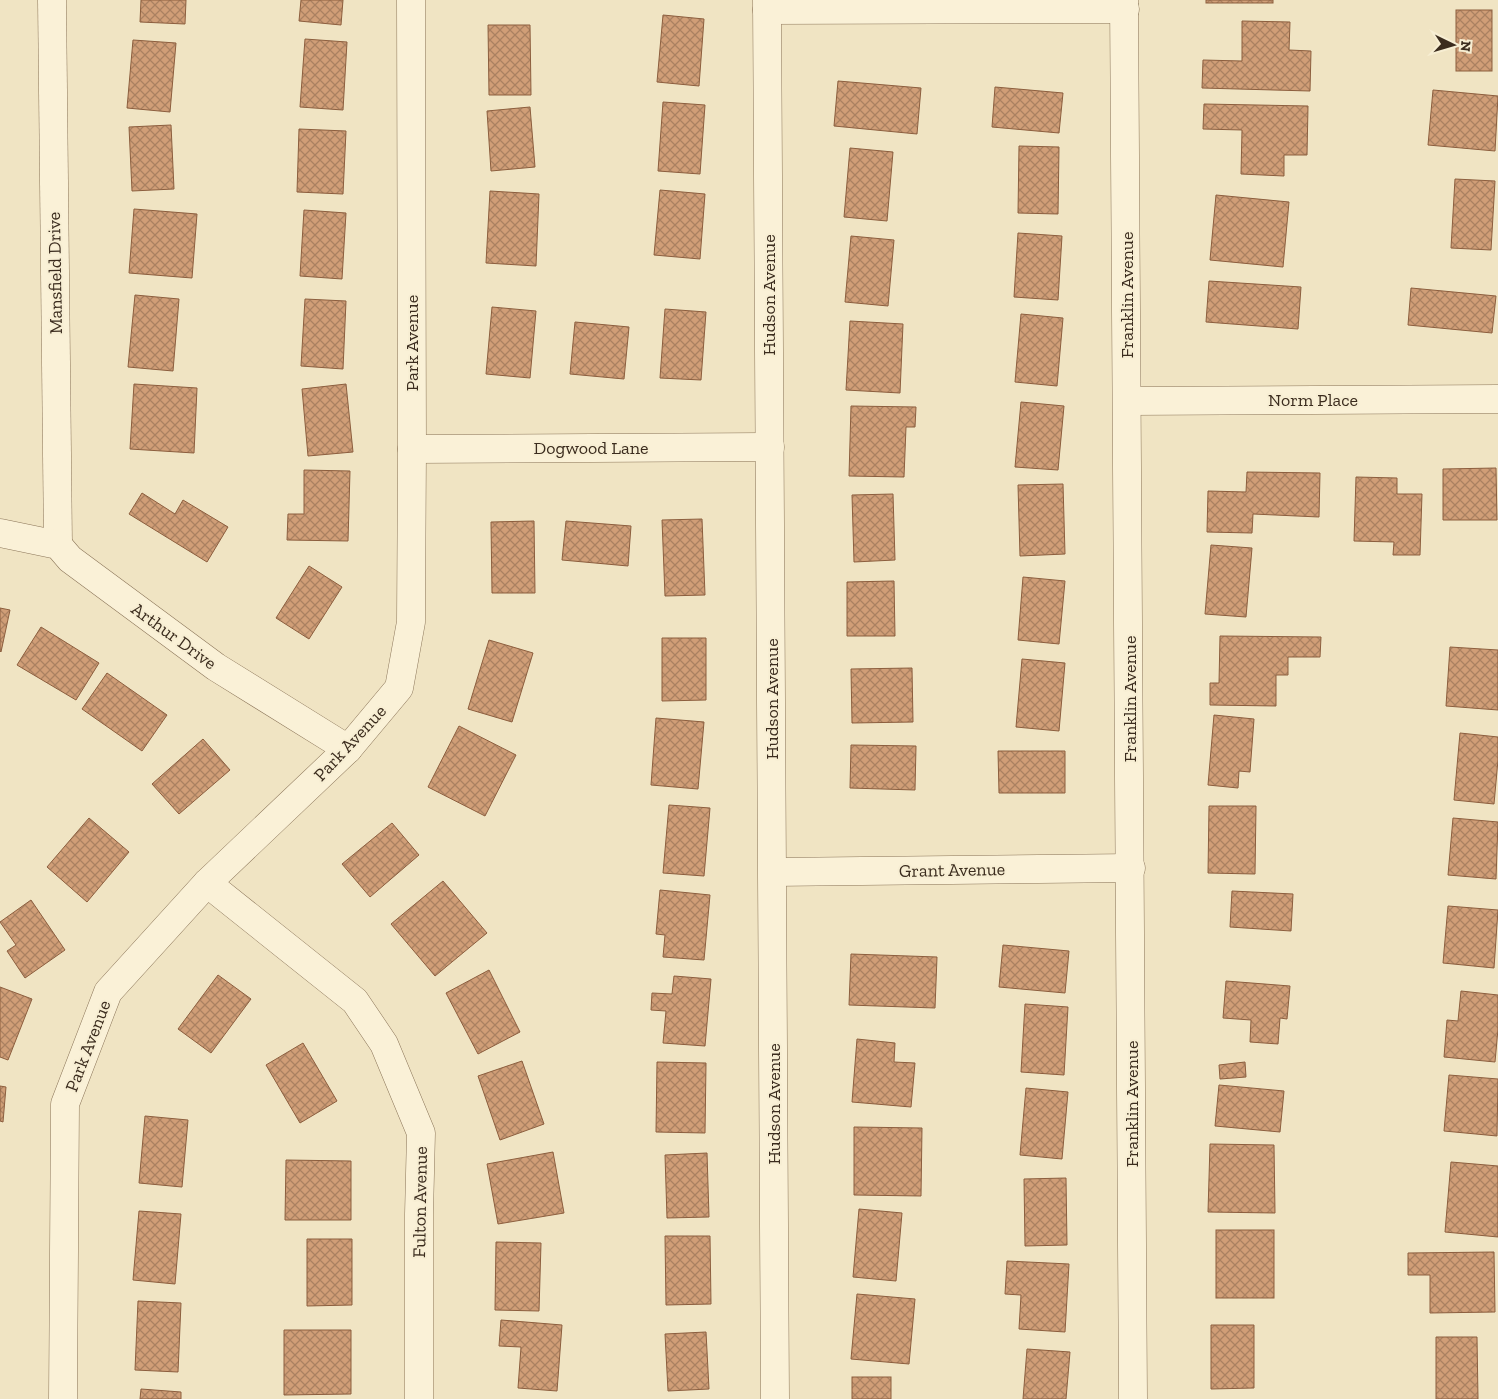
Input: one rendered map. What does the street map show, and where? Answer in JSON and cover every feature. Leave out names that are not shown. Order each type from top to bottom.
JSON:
[{"type":"street","name":"Mansfield Drive","points":[[52,0],[58,545]]},
{"type":"street","name":"Park Avenue","points":[[63,1399],[65,1104],[108,992],[207,883],[348,749],[399,688],[411,622],[411,0]]},
{"type":"street","points":[[767,5],[1124,4]]},
{"type":"street","name":"Franklin Avenue","points":[[1124,4],[1133,1399]]},
{"type":"street","name":"Hudson Avenue","points":[[767,5],[775,1399]]},
{"type":"street","name":"Norm Place","points":[[1128,401],[1498,399]]},
{"type":"street","name":"Dogwood Lane","points":[[412,449],[770,448]]},
{"type":"street","points":[[0,533],[58,545]]},
{"type":"street","name":"Arthur Drive","points":[[58,545],[70,559],[216,667],[348,749]]},
{"type":"street","name":"Grant Avenue","points":[[773,872],[1131,868]]},
{"type":"street","name":"Fulton Avenue","points":[[207,883],[355,1000],[384,1044],[421,1133],[418,1214],[419,1399]]},
{"type":"building","points":[[141,0],[186,0],[185,24],[140,22]]},
{"type":"building","points":[[301,0],[343,0],[341,25],[299,21]]},
{"type":"building","points":[[1206,0],[1273,0],[1273,3],[1206,3]]},
{"type":"building","points":[[1456,10],[1492,10],[1492,71],[1456,71]]},
{"type":"building","points":[[663,15],[704,19],[699,86],[657,82]]},
{"type":"building","points":[[1242,21],[1290,22],[1289,50],[1311,51],[1310,91],[1202,88],[1203,60],[1242,61]]},
{"type":"building","points":[[488,25],[530,25],[531,95],[489,95]]},
{"type":"building","points":[[305,39],[347,42],[343,110],[300,107]]},
{"type":"building","points":[[133,40],[176,43],[170,112],[127,108]]},
{"type":"building","points":[[838,81],[921,88],[917,134],[834,126]]},
{"type":"building","points":[[995,87],[1063,93],[1059,133],[992,127]]},
{"type":"building","points":[[1433,90],[1498,96],[1495,151],[1428,145]]},
{"type":"building","points":[[663,102],[705,105],[700,174],[658,171]]},
{"type":"building","points":[[1204,104],[1308,106],[1307,155],[1284,155],[1284,176],[1241,174],[1242,130],[1203,129]]},
{"type":"building","points":[[530,107],[535,167],[491,171],[487,111]]},
{"type":"building","points":[[171,125],[174,189],[132,191],[129,127]]},
{"type":"building","points":[[299,129],[346,131],[343,194],[297,192]]},
{"type":"building","points":[[1019,146],[1059,147],[1058,214],[1018,213]]},
{"type":"building","points":[[850,148],[893,152],[887,221],[844,217]]},
{"type":"building","points":[[1455,179],[1495,181],[1491,250],[1451,248]]},
{"type":"building","points":[[660,190],[705,194],[700,259],[654,255]]},
{"type":"building","points":[[490,191],[539,194],[536,266],[486,263]]},
{"type":"building","points":[[1216,195],[1289,202],[1283,267],[1210,260]]},
{"type":"building","points":[[134,209],[197,214],[192,278],[129,273]]},
{"type":"building","points":[[304,210],[346,213],[342,279],[300,276]]},
{"type":"building","points":[[1018,233],[1062,236],[1058,300],[1014,297]]},
{"type":"building","points":[[851,236],[894,240],[888,306],[845,302]]},
{"type":"building","points":[[1209,281],[1301,287],[1298,329],[1206,322]]},
{"type":"building","points":[[1411,288],[1496,296],[1492,333],[1408,325]]},
{"type":"building","points":[[135,295],[179,299],[173,371],[128,367]]},
{"type":"building","points":[[305,299],[346,301],[343,369],[301,366]]},
{"type":"building","points":[[492,307],[536,311],[530,378],[486,374]]},
{"type":"building","points":[[665,309],[706,312],[701,380],[660,378]]},
{"type":"building","points":[[1021,314],[1063,318],[1057,386],[1015,382]]},
{"type":"building","points":[[850,321],[903,324],[900,393],[846,390]]},
{"type":"building","points":[[575,322],[629,327],[624,379],[570,374]]},
{"type":"building","points":[[134,384],[197,388],[194,453],[130,449]]},
{"type":"building","points":[[346,384],[353,452],[308,456],[302,389]]},
{"type":"building","points":[[1021,402],[1064,406],[1058,470],[1015,467]]},
{"type":"building","points":[[851,406],[916,407],[915,427],[906,427],[904,477],[849,476]]},
{"type":"building","points":[[1496,468],[1497,520],[1443,520],[1443,469]]},
{"type":"building","points":[[304,470],[350,471],[348,541],[287,540],[288,514],[304,514]]},
{"type":"building","points":[[1247,472],[1320,473],[1319,517],[1253,514],[1252,533],[1207,532],[1208,491],[1246,492]]},
{"type":"building","points":[[1356,477],[1397,478],[1397,494],[1422,494],[1420,555],[1393,555],[1394,542],[1354,541]]},
{"type":"building","points":[[1063,484],[1065,554],[1020,556],[1018,485]]},
{"type":"building","points":[[142,493],[175,514],[183,500],[228,527],[207,562],[129,514]]},
{"type":"building","points":[[893,494],[895,560],[854,562],[852,495]]},
{"type":"building","points":[[702,519],[705,595],[665,596],[662,520]]},
{"type":"building","points":[[534,521],[535,593],[492,593],[491,522]]},
{"type":"building","points":[[566,521],[631,526],[628,566],[562,560]]},
{"type":"building","points":[[1211,545],[1252,548],[1246,617],[1205,614]]},
{"type":"building","points":[[309,566],[342,587],[309,639],[276,618]]},
{"type":"building","points":[[1023,577],[1065,581],[1059,644],[1018,640]]},
{"type":"building","points":[[894,581],[895,636],[847,636],[847,582]]},
{"type":"building","points":[[0,608],[10,610],[1,652],[0,651]]},
{"type":"building","points":[[41,627],[99,663],[76,700],[17,665]]},
{"type":"building","points":[[1220,636],[1321,637],[1320,657],[1288,657],[1288,675],[1276,675],[1276,706],[1210,705],[1210,683],[1219,683]]},
{"type":"building","points":[[662,638],[706,638],[706,700],[662,701]]},
{"type":"building","points":[[489,640],[533,653],[512,722],[468,709]]},
{"type":"building","points":[[1450,647],[1498,650],[1498,710],[1446,706]]},
{"type":"building","points":[[1022,659],[1065,663],[1059,731],[1016,727]]},
{"type":"building","points":[[912,668],[913,722],[852,723],[851,669]]},
{"type":"building","points":[[107,673],[167,715],[142,751],[82,709]]},
{"type":"building","points":[[1214,715],[1254,719],[1250,772],[1239,771],[1238,788],[1208,785]]},
{"type":"building","points":[[656,718],[704,722],[698,789],[651,785]]},
{"type":"building","points":[[459,726],[516,755],[485,816],[428,787]]},
{"type":"building","points":[[1460,733],[1498,737],[1494,804],[1454,800]]},
{"type":"building","points":[[203,739],[230,770],[179,814],[152,784]]},
{"type":"building","points":[[851,745],[916,746],[915,790],[850,788]]},
{"type":"building","points":[[998,751],[1065,751],[1065,793],[999,793]]},
{"type":"building","points":[[669,805],[710,808],[704,876],[663,873]]},
{"type":"building","points":[[1209,806],[1256,806],[1255,874],[1208,873]]},
{"type":"building","points":[[89,818],[129,852],[87,902],[47,867]]},
{"type":"building","points":[[1453,818],[1498,822],[1496,879],[1448,875]]},
{"type":"building","points":[[392,823],[419,855],[370,897],[342,864]]},
{"type":"building","points":[[443,881],[487,933],[435,976],[391,924]]},
{"type":"building","points":[[660,890],[710,895],[704,960],[663,957],[665,935],[656,934]]},
{"type":"building","points":[[1232,891],[1293,894],[1291,931],[1230,927]]},
{"type":"building","points":[[31,900],[65,950],[25,978],[7,951],[16,945],[0,922]]},
{"type":"building","points":[[1448,906],[1498,910],[1494,968],[1443,963]]},
{"type":"building","points":[[1003,945],[1069,951],[1065,993],[999,987]]},
{"type":"building","points":[[851,954],[937,957],[935,1008],[849,1005]]},
{"type":"building","points":[[489,970],[520,1032],[478,1054],[446,993]]},
{"type":"building","points":[[218,975],[251,999],[211,1053],[178,1029]]},
{"type":"building","points":[[674,976],[711,979],[705,1046],[663,1043],[666,1011],[651,1010],[652,993],[672,994]]},
{"type":"building","points":[[1226,981],[1290,986],[1287,1019],[1280,1018],[1278,1044],[1250,1042],[1251,1020],[1223,1018]]},
{"type":"building","points":[[0,987],[32,999],[8,1060],[0,1057]]},
{"type":"building","points":[[1461,991],[1498,995],[1498,1029],[1495,1062],[1444,1057],[1447,1020],[1458,1021]]},
{"type":"building","points":[[1025,1004],[1068,1007],[1064,1075],[1021,1072]]},
{"type":"building","points":[[857,1039],[895,1043],[894,1062],[915,1063],[911,1107],[852,1102]]},
{"type":"building","points":[[303,1043],[337,1101],[300,1123],[266,1065]]},
{"type":"building","points":[[522,1061],[544,1124],[500,1140],[478,1076]]},
{"type":"building","points":[[657,1062],[706,1063],[705,1133],[656,1132]]},
{"type":"building","points":[[1245,1062],[1246,1077],[1220,1079],[1219,1065]]},
{"type":"building","points":[[1449,1075],[1498,1079],[1497,1136],[1444,1131]]},
{"type":"building","points":[[1219,1085],[1284,1091],[1280,1132],[1215,1126]]},
{"type":"building","points":[[0,1086],[6,1087],[3,1122],[0,1121]]},
{"type":"building","points":[[1026,1088],[1068,1092],[1062,1159],[1020,1155]]},
{"type":"building","points":[[145,1116],[188,1120],[182,1187],[139,1183]]},
{"type":"building","points":[[854,1127],[922,1128],[921,1196],[854,1195]]},
{"type":"building","points":[[1210,1144],[1274,1145],[1275,1213],[1208,1212]]},
{"type":"building","points":[[553,1152],[564,1213],[498,1224],[487,1164]]},
{"type":"building","points":[[707,1153],[709,1217],[667,1218],[665,1155]]},
{"type":"building","points":[[286,1160],[351,1161],[351,1220],[285,1220]]},
{"type":"building","points":[[1451,1162],[1498,1166],[1498,1237],[1445,1232]]},
{"type":"building","points":[[1066,1178],[1067,1245],[1025,1246],[1024,1179]]},
{"type":"building","points":[[859,1209],[902,1213],[896,1281],[853,1277]]},
{"type":"building","points":[[139,1211],[181,1214],[175,1284],[133,1280]]},
{"type":"building","points":[[1216,1230],[1274,1230],[1274,1298],[1216,1298]]},
{"type":"building","points":[[665,1236],[710,1236],[711,1304],[666,1305]]},
{"type":"building","points":[[307,1239],[352,1239],[352,1305],[307,1306]]},
{"type":"building","points":[[496,1242],[541,1243],[539,1311],[495,1310]]},
{"type":"building","points":[[1494,1252],[1495,1312],[1430,1313],[1430,1275],[1408,1275],[1408,1253]]},
{"type":"building","points":[[1007,1261],[1069,1264],[1065,1332],[1019,1329],[1021,1295],[1005,1294]]},
{"type":"building","points":[[857,1294],[915,1299],[909,1364],[851,1359]]},
{"type":"building","points":[[138,1301],[181,1303],[178,1372],[135,1370]]},
{"type":"building","points":[[501,1320],[562,1325],[557,1391],[518,1388],[521,1347],[499,1346]]},
{"type":"building","points":[[1211,1325],[1254,1325],[1254,1388],[1211,1389]]},
{"type":"building","points":[[284,1330],[351,1330],[351,1394],[284,1395]]},
{"type":"building","points":[[706,1332],[709,1389],[668,1391],[665,1334]]},
{"type":"building","points":[[1436,1337],[1477,1337],[1478,1399],[1436,1399]]},
{"type":"building","points":[[1027,1349],[1070,1352],[1066,1399],[1023,1399]]},
{"type":"building","points":[[852,1377],[891,1377],[891,1399],[852,1399]]},
{"type":"building","points":[[141,1389],[181,1392],[181,1399],[140,1399]]}]
